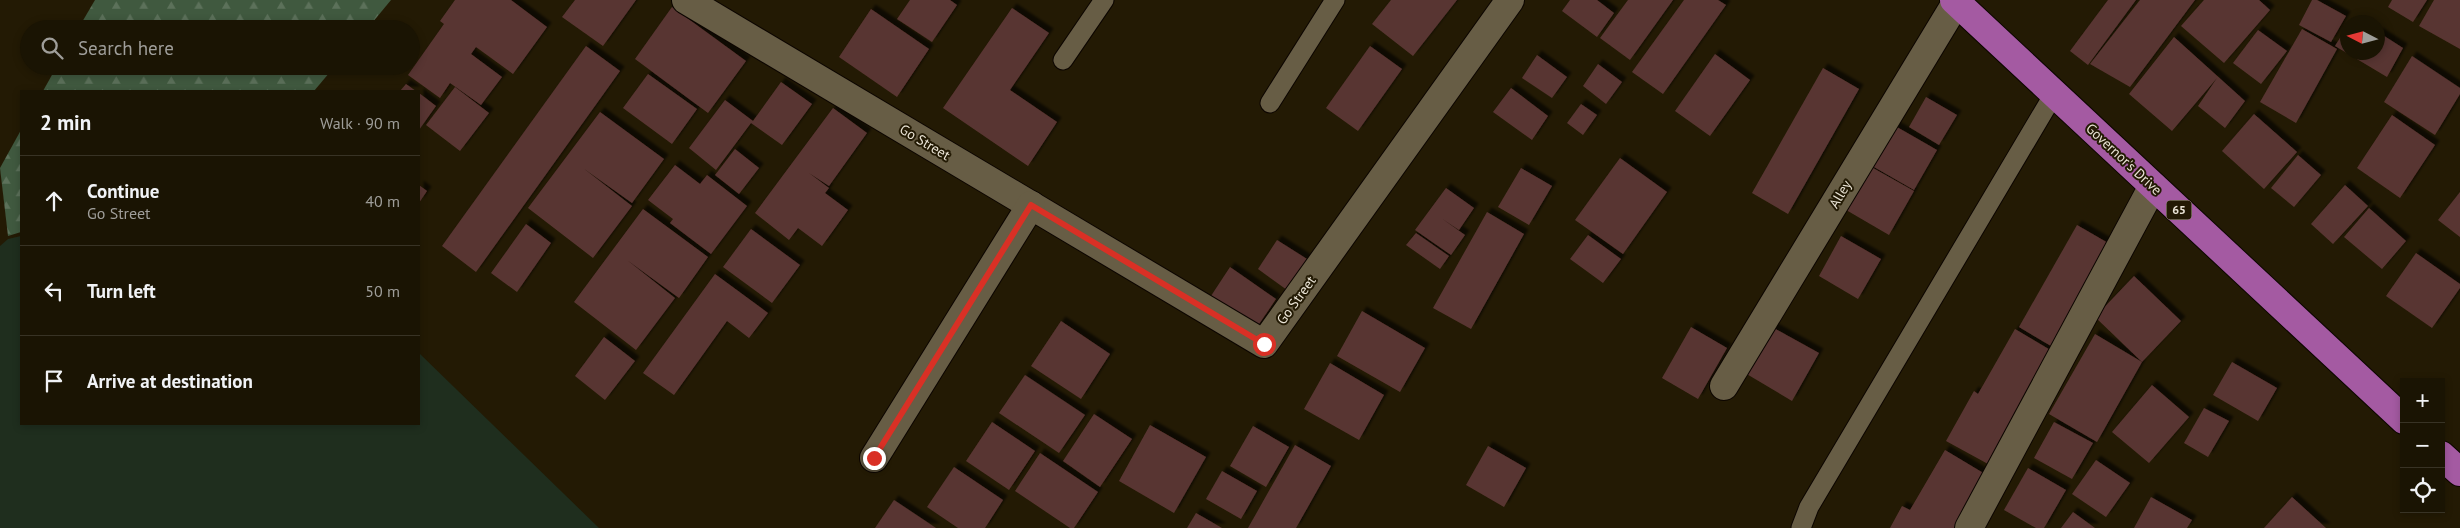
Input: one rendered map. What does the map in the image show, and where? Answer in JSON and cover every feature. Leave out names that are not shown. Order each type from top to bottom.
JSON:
[{"type":"highway","name":"Governor's Drive","points":[[1955,1],[2400,416]]},
{"type":"highway","points":[[2445,459],[2460,472]]},
{"type":"street","name":"Go Street","points":[[686,0],[1264,344],[1510,0]]},
{"type":"street","name":"Alley","points":[[1724,386],[1955,1]]},
{"type":"street","points":[[1969,528],[2153,186]]},
{"type":"street","points":[[874,458],[1031,205]]},
{"type":"lane","points":[[1063,60],[1104,0]]},
{"type":"lane","points":[[1270,102],[1335,0]]},
{"type":"lane","points":[[1801,528],[1810,507],[2054,94]]},
{"type":"green space","points":[[95,0],[391,0],[374,20],[83,20]]},
{"type":"green space","points":[[52,75],[327,75],[315,90],[44,90]]},
{"type":"green space","points":[[20,132],[20,232],[8,236],[0,168]]},
{"type":"green space","points":[[20,236],[20,425],[420,425],[420,354],[599,528],[0,528],[0,246],[8,239]]},
{"type":"building","points":[[455,0],[511,0],[547,27],[513,74],[476,47],[471,54],[502,77],[481,105],[450,83],[440,98],[408,75],[420,75],[420,58],[444,24],[440,21]]},
{"type":"building","points":[[575,0],[636,0],[603,46],[562,17]]},
{"type":"building","points":[[910,0],[950,0],[957,5],[932,42],[897,19]]},
{"type":"building","points":[[1391,0],[1457,0],[1413,56],[1372,24]]},
{"type":"building","points":[[1570,0],[1597,0],[1614,13],[1597,37],[1562,11]]},
{"type":"building","points":[[1628,0],[1673,0],[1630,60],[1600,38]]},
{"type":"building","points":[[1684,0],[1718,0],[1726,5],[1663,94],[1632,72]]},
{"type":"building","points":[[2108,0],[2136,0],[2088,65],[2070,51]]},
{"type":"building","points":[[2140,0],[2195,0],[2130,87],[2090,64]]},
{"type":"building","points":[[2204,0],[2259,0],[2270,10],[2224,63],[2181,26]]},
{"type":"building","points":[[2312,0],[2317,0],[2344,15],[2340,15],[2340,26],[2331,42],[2299,25]]},
{"type":"building","points":[[2392,0],[2427,0],[2413,22],[2388,7]]},
{"type":"building","points":[[2434,0],[2460,0],[2460,49],[2419,26]]},
{"type":"building","points":[[672,7],[746,61],[708,113],[635,59]]},
{"type":"building","points":[[1012,8],[1049,33],[1010,90],[1057,122],[1028,166],[943,108]]},
{"type":"building","points":[[871,9],[929,49],[897,97],[839,57]]},
{"type":"building","points":[[2302,29],[2337,49],[2296,123],[2260,102]]},
{"type":"building","points":[[2258,30],[2287,51],[2261,84],[2233,63]]},
{"type":"building","points":[[2385,36],[2403,48],[2387,77],[2358,60],[2385,60]]},
{"type":"building","points":[[2174,37],[2245,101],[2225,128],[2198,106],[2217,78],[2172,131],[2129,94]]},
{"type":"building","points":[[2340,38],[2340,49],[2335,46]]},
{"type":"building","points":[[586,46],[620,71],[476,272],[442,246]]},
{"type":"building","points":[[1370,46],[1402,69],[1358,131],[1326,108]]},
{"type":"building","points":[[1715,54],[1750,80],[1710,136],[1675,111]]},
{"type":"building","points":[[1537,55],[1567,77],[1552,98],[1522,78]]},
{"type":"building","points":[[2412,56],[2460,88],[2460,94],[2435,135],[2384,102]]},
{"type":"building","points":[[1598,64],[1622,82],[1606,104],[1583,86]]},
{"type":"building","points":[[1823,68],[1859,89],[1788,214],[1752,193]]},
{"type":"building","points":[[648,74],[697,109],[672,144],[623,108]]},
{"type":"building","points":[[781,82],[812,104],[782,145],[751,123],[716,170],[689,148],[725,100],[753,121]]},
{"type":"building","points":[[406,84],[415,90],[401,90]]},
{"type":"building","points":[[455,87],[489,113],[460,151],[426,125]]},
{"type":"building","points":[[1511,88],[1548,116],[1532,140],[1493,112]]},
{"type":"building","points":[[420,94],[436,106],[420,129]]},
{"type":"building","points":[[1926,97],[1957,115],[1939,145],[1909,127]]},
{"type":"building","points":[[1581,104],[1597,115],[1583,135],[1567,123]]},
{"type":"building","points":[[833,108],[867,133],[829,186],[809,173],[829,188],[825,193],[848,210],[822,246],[798,228],[789,240],[755,213]]},
{"type":"building","points":[[600,112],[664,159],[632,203],[583,168],[632,206],[593,258],[528,208]]},
{"type":"building","points":[[2254,114],[2297,152],[2264,189],[2222,151]]},
{"type":"building","points":[[2392,115],[2435,145],[2400,198],[2357,168]]},
{"type":"building","points":[[1890,123],[1937,150],[1914,190],[1867,163]]},
{"type":"building","points":[[735,149],[759,168],[739,194],[715,175]]},
{"type":"building","points":[[2298,155],[2321,175],[2294,207],[2271,188]]},
{"type":"building","points":[[1620,158],[1667,192],[1623,254],[1575,220]]},
{"type":"building","points":[[1866,164],[1914,191],[1889,235],[1841,207]]},
{"type":"building","points":[[675,165],[700,184],[707,175],[747,206],[711,254],[670,223],[673,219],[648,200]]},
{"type":"building","points":[[1521,168],[1552,186],[1529,225],[1498,207]]},
{"type":"building","points":[[2345,185],[2368,206],[2333,244],[2311,224]]},
{"type":"building","points":[[420,186],[427,191],[420,202]]},
{"type":"building","points":[[1446,188],[1474,208],[1459,230],[1441,218],[1465,235],[1451,255],[1415,230]]},
{"type":"building","points":[[2460,192],[2460,237],[2438,220]]},
{"type":"building","points":[[2369,208],[2406,241],[2382,269],[2344,237]]},
{"type":"building","points":[[643,209],[708,257],[679,298],[627,260],[675,298],[636,350],[574,302]]},
{"type":"building","points":[[1487,212],[1524,234],[1471,329],[1433,308]]},
{"type":"building","points":[[526,224],[551,243],[517,292],[491,273]]},
{"type":"building","points":[[2077,225],[2115,247],[2056,349],[2019,327]]},
{"type":"building","points":[[751,229],[800,265],[772,303],[723,267]]},
{"type":"building","points":[[1416,233],[1449,256],[1440,269],[1406,245]]},
{"type":"building","points":[[1588,235],[1621,259],[1603,283],[1570,259]]},
{"type":"building","points":[[1841,236],[1881,259],[1858,299],[1819,276]]},
{"type":"building","points":[[1277,240],[1307,259],[1287,290],[1258,269]]},
{"type":"building","points":[[2416,253],[2460,284],[2460,288],[2432,328],[2386,296]]},
{"type":"building","points":[[1230,267],[1276,299],[1255,330],[1209,299]]},
{"type":"building","points":[[715,274],[768,313],[749,338],[727,321],[674,395],[643,373]]},
{"type":"building","points":[[2134,276],[2181,321],[2142,362],[2095,317]]},
{"type":"building","points":[[1362,311],[1425,348],[1400,392],[1337,356]]},
{"type":"building","points":[[1061,321],[1110,354],[1081,399],[1031,366]]},
{"type":"building","points":[[1691,327],[1727,348],[1698,399],[1662,378]]},
{"type":"building","points":[[1772,327],[1819,353],[1792,401],[1745,373]]},
{"type":"building","points":[[2015,329],[2052,351],[1988,464],[1946,441],[1974,391],[1978,394]]},
{"type":"building","points":[[2095,334],[2142,362],[2097,442],[2049,414]]},
{"type":"building","points":[[604,337],[635,361],[605,400],[575,376]]},
{"type":"building","points":[[2232,362],[2277,388],[2258,421],[2213,395]]},
{"type":"building","points":[[1330,363],[1384,395],[1359,440],[1304,409]]},
{"type":"building","points":[[1025,375],[1085,415],[1059,453],[999,413]]},
{"type":"building","points":[[2152,385],[2189,417],[2149,463],[2112,432]]},
{"type":"building","points":[[2204,408],[2229,421],[2208,457],[2184,443]]},
{"type":"building","points":[[1094,414],[1132,439],[1100,487],[1063,461]]},
{"type":"building","points":[[992,422],[1035,451],[1009,490],[966,461]]},
{"type":"building","points":[[2054,422],[2093,443],[2072,479],[2034,458]]},
{"type":"building","points":[[1150,425],[1206,457],[1174,513],[1119,481]]},
{"type":"building","points":[[1253,426],[1289,447],[1266,487],[1230,466]]},
{"type":"building","points":[[1295,445],[1331,466],[1296,528],[1248,528]]},
{"type":"building","points":[[1488,446],[1526,468],[1504,507],[1466,485]]},
{"type":"building","points":[[1945,450],[1985,474],[1955,528],[1890,528],[1902,506],[1910,510]]},
{"type":"building","points":[[1040,453],[1098,492],[1074,528],[1070,528],[1015,491]]},
{"type":"building","points":[[2096,460],[2130,483],[2106,517],[2072,494]]},
{"type":"building","points":[[954,467],[1003,500],[985,528],[958,528],[927,507]]},
{"type":"building","points":[[2028,468],[2066,490],[2044,528],[2036,528],[2004,510]]},
{"type":"building","points":[[1222,471],[1257,491],[1241,519],[1206,499]]},
{"type":"building","points":[[2151,497],[2192,520],[2187,528],[2134,528]]},
{"type":"building","points":[[2292,497],[2326,528],[2264,528]]},
{"type":"building","points":[[894,500],[936,528],[875,528]]},
{"type":"building","points":[[2073,512],[2095,528],[2061,528]]},
{"type":"building","points":[[1196,513],[1222,528],[1187,528]]},
{"type":"route","points":[[874,458],[1031,205],[1264,344]]}]
